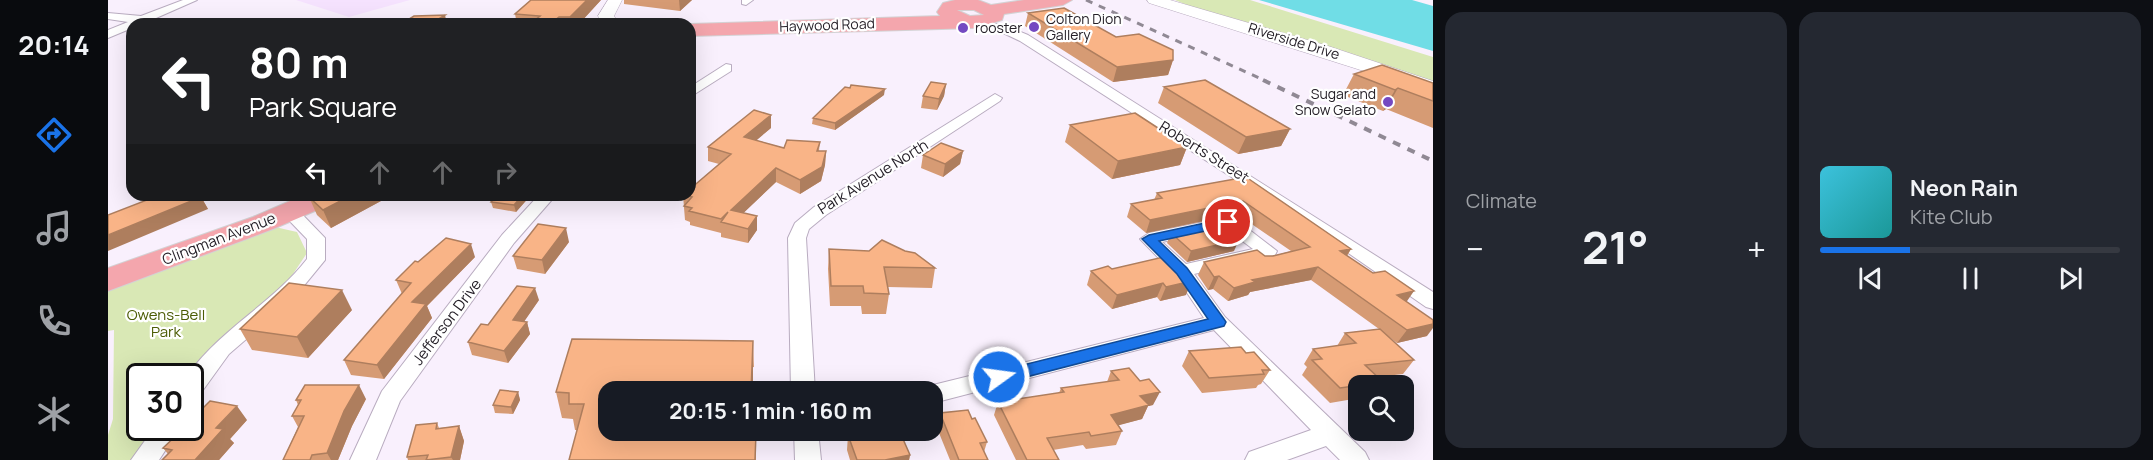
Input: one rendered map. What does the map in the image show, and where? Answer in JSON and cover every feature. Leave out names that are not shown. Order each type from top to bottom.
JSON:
[{"type":"main road","points":[[607,18],[615,0]]},
{"type":"main road","points":[[997,16],[1063,0]]},
{"type":"main road","name":"Riverside Drive","points":[[1154,0],[1322,50],[1433,87]]},
{"type":"main road","name":"Haywood Road","points":[[696,30],[818,24],[960,9],[997,16]]},
{"type":"main road","name":"Haywood Road","points":[[696,25],[818,24]]},
{"type":"main road","name":"Clingman Avenue","points":[[108,280],[315,201]]},
{"type":"street","points":[[148,18],[192,0]]},
{"type":"street","points":[[108,16],[126,20]]},
{"type":"street","name":"Roberts Street","points":[[997,16],[1024,38],[1337,237],[1433,302]]},
{"type":"street","points":[[108,34],[126,27]]},
{"type":"street","points":[[696,89],[726,68]]},
{"type":"street","name":"Park Avenue North","points":[[803,381],[797,238],[801,227],[820,211],[995,98]]},
{"type":"street","name":"Jefferson Drive","points":[[363,460],[390,397],[508,239],[543,201]]},
{"type":"street","points":[[204,370],[227,343],[280,300],[316,260],[316,238],[290,212]]},
{"type":"street","points":[[1182,271],[1268,251],[1228,222],[1149,239],[1182,271],[1218,322],[1356,460]]},
{"type":"street","points":[[943,391],[1218,322]]},
{"type":"street","points":[[1258,460],[1329,434]]},
{"type":"street","points":[[144,460],[158,441]]},
{"type":"street","points":[[807,441],[808,460]]},
{"type":"shaded area","points":[[296,0],[410,0],[349,17]]},
{"type":"green space","points":[[1175,0],[1250,0],[1433,57],[1433,84],[1206,13]]},
{"type":"green space","name":"Owens-Bell Park","points":[[275,227],[297,232],[307,253],[287,283],[204,363],[126,363],[126,441],[146,441],[132,460],[108,460],[108,435],[113,419],[114,330],[108,331],[108,290]]},
{"type":"water","points":[[1259,0],[1412,0],[1433,6],[1433,51]]},
{"type":"building","points":[[531,0],[587,0],[570,17],[538,18],[540,16],[515,14]]},
{"type":"building","points":[[1064,8],[1116,37],[1139,34],[1173,50],[1173,60],[1117,67],[1028,13]]},
{"type":"building","points":[[445,15],[440,18],[411,18]]},
{"type":"building","points":[[1382,65],[1433,83],[1433,101],[1398,88],[1395,90],[1354,74]]},
{"type":"building","points":[[1205,80],[1290,129],[1246,137],[1164,87]]},
{"type":"building","points":[[931,82],[946,84],[939,99],[923,96]]},
{"type":"building","points":[[851,85],[885,89],[835,123],[813,118],[845,87],[850,88]]},
{"type":"building","points":[[754,110],[771,115],[744,137],[784,148],[787,140],[820,142],[817,151],[826,151],[822,167],[800,180],[776,168],[731,210],[757,216],[748,229],[721,222],[728,212],[721,219],[689,211],[692,208],[684,206],[688,201],[696,201],[696,184],[731,154],[708,147]]},
{"type":"building","points":[[1135,113],[1187,147],[1118,161],[1070,125]]},
{"type":"building","points":[[941,143],[963,151],[945,164],[923,155]]},
{"type":"building","points":[[1246,177],[1351,249],[1340,251],[1373,273],[1385,271],[1414,291],[1397,295],[1433,320],[1433,324],[1407,330],[1318,267],[1252,280],[1255,282],[1234,288],[1219,276],[1214,277],[1204,262],[1257,250],[1265,256],[1273,256],[1310,247],[1243,201],[1150,220],[1131,204],[1162,198],[1157,193]]},
{"type":"building","points":[[144,201],[191,201],[108,235],[108,215]]},
{"type":"building","points":[[313,201],[340,201],[323,210]]},
{"type":"building","points":[[492,201],[518,201],[514,205]]},
{"type":"building","points":[[1216,223],[1239,240],[1191,251],[1171,233]]},
{"type":"building","points":[[538,224],[566,228],[542,260],[513,256]]},
{"type":"building","points":[[446,238],[471,244],[412,302],[426,304],[377,365],[344,360],[411,283],[396,280],[415,261],[418,262]]},
{"type":"building","points":[[882,240],[905,251],[915,253],[935,268],[884,267],[889,294],[864,293],[863,286],[831,286],[829,249],[869,251]]},
{"type":"building","points":[[1172,255],[1192,281],[1166,287],[1163,283],[1117,295],[1091,271],[1108,266],[1112,269]]},
{"type":"building","points":[[289,283],[342,290],[297,337],[240,329]]},
{"type":"building","points":[[517,286],[535,288],[513,320],[527,322],[504,351],[468,342],[481,324],[488,325]]},
{"type":"building","points":[[1380,329],[1414,360],[1365,365],[1376,375],[1348,375],[1348,387],[1340,388],[1312,360],[1322,359],[1313,349],[1356,343],[1345,333]]},
{"type":"building","points":[[572,339],[753,341],[751,381],[598,381],[598,441],[756,441],[755,460],[569,460],[584,404],[569,404],[569,393],[556,392]]},
{"type":"building","points":[[1241,347],[1246,353],[1254,352],[1270,370],[1262,370],[1264,374],[1209,378],[1189,351]]},
{"type":"building","points":[[1129,368],[1140,381],[1149,379],[1160,392],[1140,396],[1149,405],[1111,415],[1122,431],[1091,436],[1089,432],[1047,438],[1059,460],[1027,460],[998,402],[1064,392],[1061,388],[1119,380],[1111,371]]},
{"type":"building","points":[[305,385],[359,385],[344,411],[327,453],[312,455],[310,460],[283,460],[304,416],[292,416],[301,400],[296,400]]},
{"type":"building","points":[[500,390],[518,392],[511,407],[493,405]]},
{"type":"building","points":[[210,401],[237,406],[216,428],[223,429],[195,460],[162,460],[172,450],[163,448],[170,441],[204,441],[204,407]]},
{"type":"building","points":[[968,410],[972,419],[975,418],[987,442],[980,443],[988,460],[959,460],[943,420],[943,413]]},
{"type":"building","points":[[437,423],[436,429],[459,426],[451,457],[426,460],[428,455],[407,457],[416,425]]},
{"type":"building","points":[[850,441],[904,441],[910,455],[885,460],[857,460]]},
{"type":"railway","points":[[1086,0],[1266,81]]},
{"type":"railway","points":[[1263,80],[1433,161]]},
{"type":"place","name":"Colton Dion Gallery","points":[[1034,27]]},
{"type":"place","name":"rooster","points":[[963,28]]},
{"type":"place","name":"Sugar and Snow Gelato","points":[[1388,102]]},
{"type":"route","points":[[999,377],[1218,322],[1182,271],[1149,239],[1228,222]]}]
